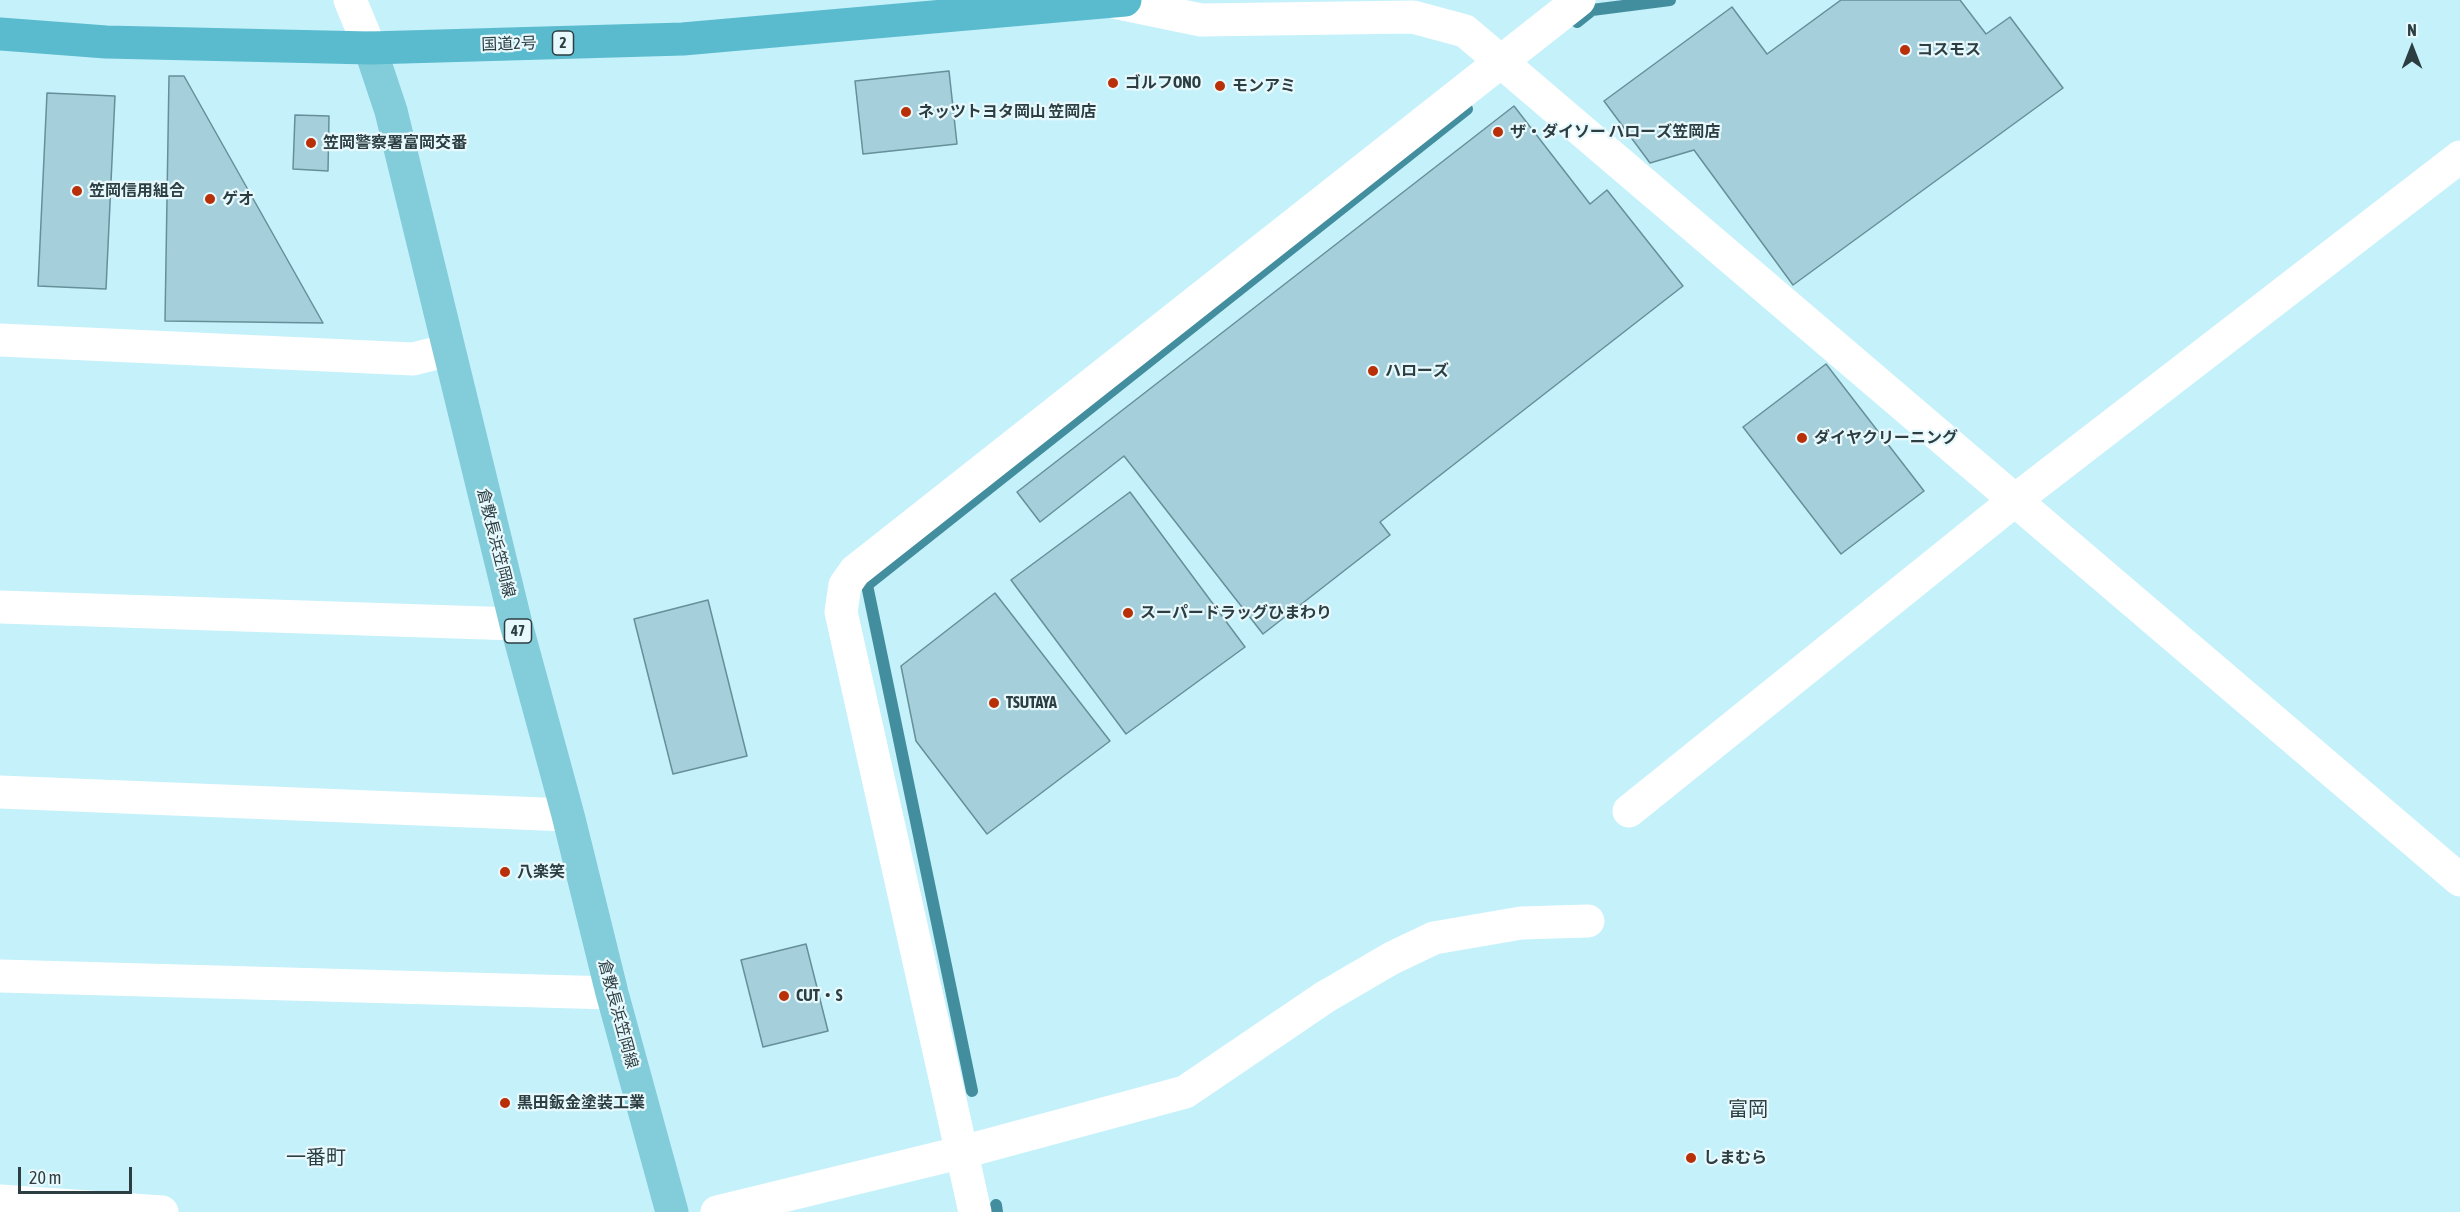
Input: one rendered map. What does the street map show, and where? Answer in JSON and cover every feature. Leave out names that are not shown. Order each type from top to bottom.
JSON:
[{"type":"highway","name":"国道2号","points":[[0,34],[106,42],[370,48],[683,39],[1120,1]]},
{"type":"main road","name":"倉敷長浜笠岡線","points":[[370,48],[392,111],[516,624],[568,815],[612,993],[672,1212]]},
{"type":"street","points":[[350,0],[370,48]]},
{"type":"street","points":[[975,1212],[841,612],[845,585],[855,571],[1509,69],[1579,0]]},
{"type":"street","points":[[1120,1],[1201,20],[1413,16],[1465,31],[2460,880]]},
{"type":"street","points":[[1629,811],[2014,501],[2460,157]]},
{"type":"street","points":[[0,340],[413,359],[449,350]]},
{"type":"street","points":[[0,607],[516,624]]},
{"type":"street","points":[[0,792],[568,815]]},
{"type":"street","points":[[717,1212],[963,1152],[1185,1092],[1324,997],[1392,958],[1434,938],[1521,923],[1588,921]]},
{"type":"street","points":[[0,976],[612,993]]},
{"type":"street","points":[[0,1201],[162,1212]]},
{"type":"building","points":[[1841,0],[1960,0],[1986,34],[2010,17],[2063,88],[1793,285],[1694,150],[1650,163],[1604,101],[1732,7],[1767,54]]},
{"type":"building","name":"ネッツトヨタ岡山 笠岡店","points":[[949,71],[957,144],[863,154],[855,81]]},
{"type":"building","name":"ゲオ","points":[[169,76],[184,76],[323,323],[165,321]]},
{"type":"building","name":"笠岡信用組合","points":[[47,93],[115,96],[106,289],[38,286]]},
{"type":"building","name":"ハローズ","points":[[1514,106],[1590,204],[1607,190],[1683,286],[1380,522],[1390,535],[1263,634],[1124,456],[1040,522],[1017,492]]},
{"type":"building","name":"笠岡警察署富岡交番","points":[[295,115],[329,116],[328,171],[293,169]]},
{"type":"building","points":[[1826,364],[1924,491],[1841,554],[1743,427]]},
{"type":"building","name":"スーパードラッグひまわり","points":[[1130,492],[1245,647],[1126,734],[1011,580]]},
{"type":"building","name":"TSUTAYA","points":[[995,593],[1110,741],[987,834],[916,741],[901,666]]},
{"type":"building","points":[[708,600],[747,756],[673,774],[634,619]]},
{"type":"building","name":"CUT・S","points":[[806,944],[828,1031],[763,1047],[741,960]]},
{"type":"waterway","points":[[1577,22],[1592,10],[1670,0]]},
{"type":"waterway","points":[[972,1091],[867,585],[1467,109]]},
{"type":"waterway","points":[[996,1205],[997,1212]]},
{"type":"place","name":"コスモス","points":[[1905,50]]},
{"type":"place","name":"ゴルフONO","points":[[1113,83]]},
{"type":"place","name":"モンアミ","points":[[1220,86]]},
{"type":"place","name":"ネッツトヨタ岡山 笠岡店","points":[[906,112]]},
{"type":"place","name":"ザ・ダイソー ハローズ笠岡店","points":[[1498,132]]},
{"type":"place","name":"笠岡警察署富岡交番","points":[[311,143]]},
{"type":"place","name":"笠岡信用組合","points":[[77,191]]},
{"type":"place","name":"ゲオ","points":[[210,199]]},
{"type":"place","name":"ハローズ","points":[[1373,371]]},
{"type":"place","name":"ダイヤクリーニング","points":[[1802,438]]},
{"type":"place","name":"スーパードラッグひまわり","points":[[1128,613]]},
{"type":"place","name":"TSUTAYA","points":[[994,703]]},
{"type":"place","name":"八楽笑","points":[[505,872]]},
{"type":"place","name":"CUT・S","points":[[784,996]]},
{"type":"place","name":"黒田鈑金塗装工業","points":[[505,1103]]},
{"type":"place","name":"しまむら","points":[[1691,1158]]},
{"type":"district","name":"富岡","points":[[1748,1110]]},
{"type":"district","name":"一番町","points":[[316,1158]]}]
